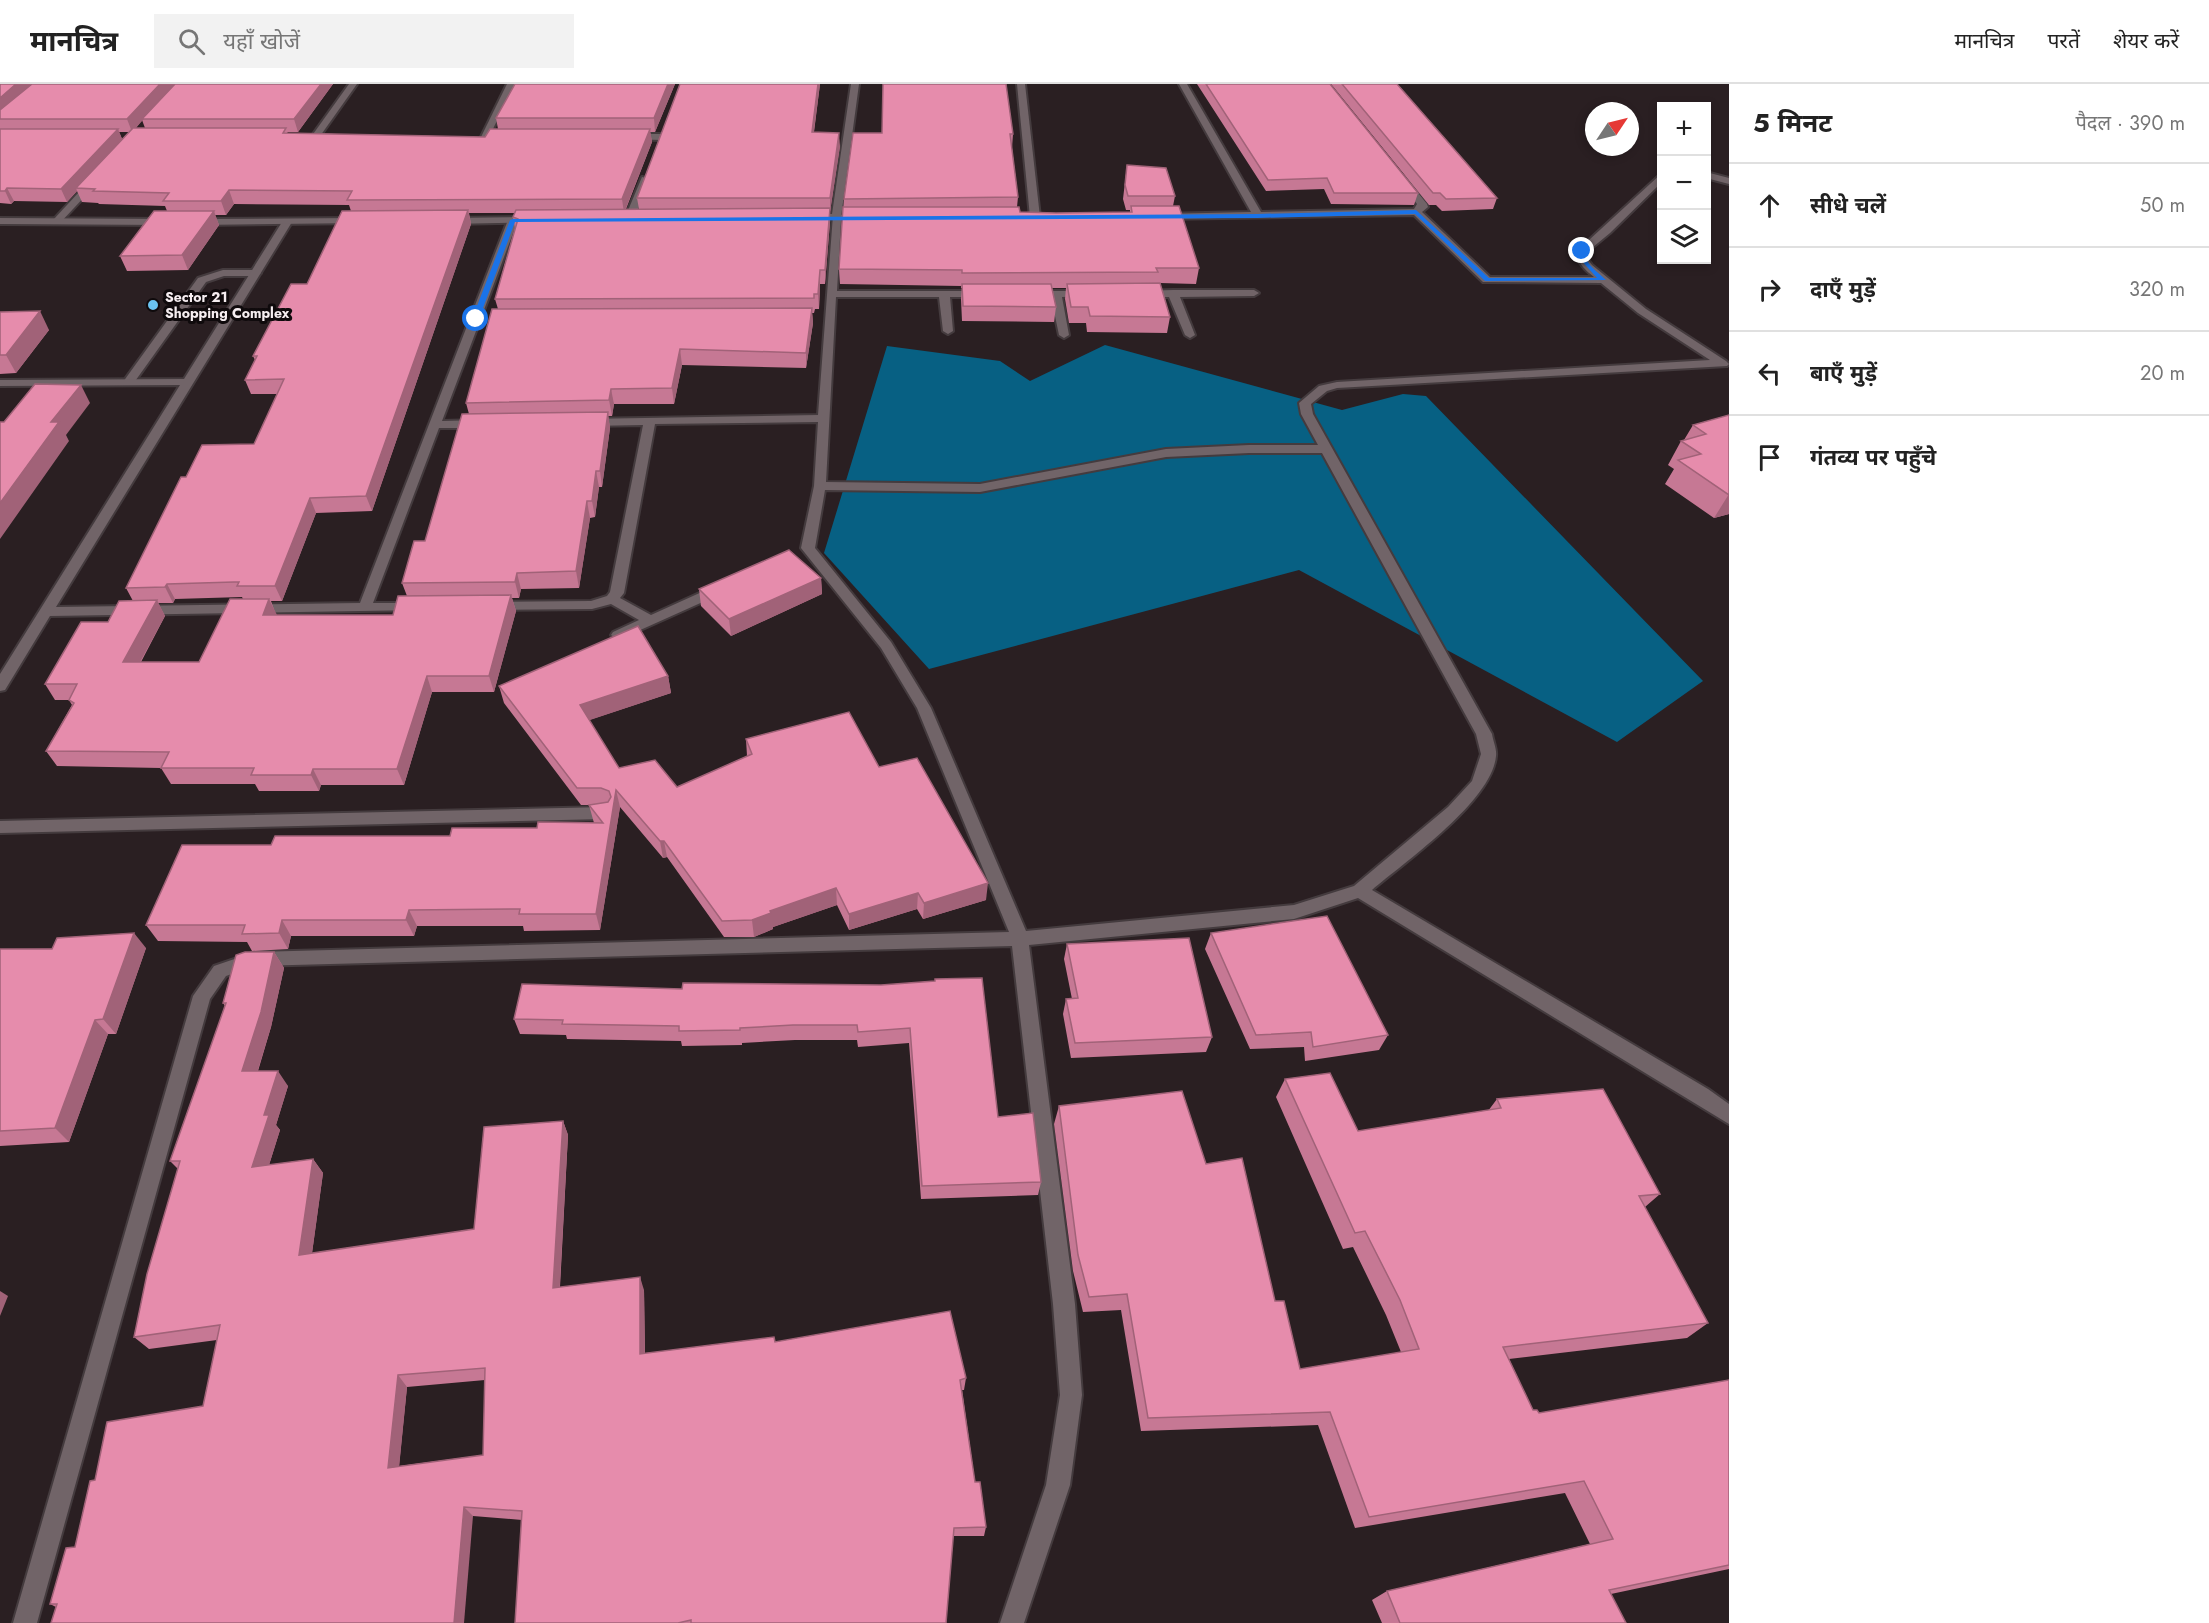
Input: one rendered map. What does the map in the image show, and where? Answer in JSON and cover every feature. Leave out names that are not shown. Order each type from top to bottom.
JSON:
[{"type":"street","points":[[315,137],[353,84]]},
{"type":"street","points":[[485,137],[511,84]]},
{"type":"street","points":[[855,84],[836,217],[831,294],[825,318],[825,418],[820,486],[803,551],[886,645],[924,708],[1020,939],[1064,1304],[1071,1395],[1058,1485],[1012,1623]]},
{"type":"street","points":[[1021,84],[1035,217]]},
{"type":"street","points":[[1183,84],[1257,216]]},
{"type":"street","points":[[657,147],[665,127]]},
{"type":"street","points":[[304,137],[326,137]]},
{"type":"street","points":[[473,137],[496,137]]},
{"type":"street","points":[[625,137],[661,137]]},
{"type":"street","points":[[629,220],[649,167]]},
{"type":"street","points":[[57,221],[104,170]]},
{"type":"street","points":[[1152,217],[1416,212],[1424,207],[1400,176]]},
{"type":"street","points":[[1711,176],[1729,181]]},
{"type":"street","points":[[1657,181],[1607,231],[1582,251],[1582,258],[1588,267],[1603,280],[1677,336],[1725,365]]},
{"type":"street","points":[[1416,212],[1487,280],[1603,280]]},
{"type":"street","points":[[802,218],[871,217]]},
{"type":"street","points":[[1023,217],[1047,217]]},
{"type":"street","points":[[365,607],[435,425],[482,319],[513,220]]},
{"type":"street","points":[[442,221],[548,220]]},
{"type":"street","points":[[617,220],[640,220]]},
{"type":"street","points":[[0,221],[371,221]]},
{"type":"street","points":[[0,686],[287,222]]},
{"type":"street","points":[[129,382],[202,280],[223,273],[256,273]]},
{"type":"street","points":[[1126,294],[1254,293]]},
{"type":"street","points":[[831,294],[1000,294]]},
{"type":"street","points":[[944,294],[948,331]]},
{"type":"street","points":[[1022,294],[1103,294]]},
{"type":"street","points":[[1056,294],[1064,334]]},
{"type":"street","points":[[1173,294],[1190,335]]},
{"type":"street","points":[[25,1623],[202,996],[220,971],[255,959],[1020,939],[1294,912],[1360,891],[1454,811],[1478,784],[1486,768],[1489,754],[1484,734],[1307,414],[1305,404],[1323,388],[1337,385],[1725,365]]},
{"type":"street","points":[[0,383],[188,382]]},
{"type":"street","points":[[578,423],[825,418]]},
{"type":"street","points":[[485,606],[592,605],[612,598],[617,593],[650,421]]},
{"type":"street","points":[[435,425],[495,424]]},
{"type":"street","points":[[820,486],[980,488],[1166,453],[1249,448],[1326,449]]},
{"type":"street","points":[[601,643],[735,582]]},
{"type":"street","points":[[612,598],[650,620]]},
{"type":"street","points":[[45,612],[425,606]]},
{"type":"street","points":[[0,827],[605,813]]},
{"type":"street","points":[[1360,891],[1701,1095],[1729,1115]]},
{"type":"water","points":[[1105,345],[1342,410],[1403,394],[1426,396],[1703,681],[1617,742],[1299,570],[929,669],[824,553],[887,346],[1000,361],[1030,381]]},
{"type":"building","points":[[0,84],[16,84],[0,98]]},
{"type":"building","points":[[32,84],[160,84],[127,119],[0,119],[0,110]]},
{"type":"building","points":[[175,84],[321,84],[294,119],[142,119]]},
{"type":"building","points":[[515,84],[668,84],[654,118],[496,118]]},
{"type":"building","points":[[680,84],[818,84],[812,132],[839,133],[830,198],[637,198]]},
{"type":"building","points":[[883,84],[1006,84],[1018,197],[844,199],[853,133],[882,133]]},
{"type":"building","points":[[1206,84],[1330,84],[1418,193],[1334,193],[1327,178],[1268,180]]},
{"type":"building","points":[[1342,84],[1397,84],[1497,198],[1446,199],[1440,193],[1433,193]]},
{"type":"building","points":[[133,128],[286,128],[283,133],[485,137],[490,129],[650,129],[622,199],[347,200],[352,191],[229,190],[221,201],[163,201],[169,193],[93,191],[95,189],[76,188]]},
{"type":"building","points":[[0,129],[118,129],[61,189],[7,188],[5,191],[0,191]]},
{"type":"building","points":[[1127,165],[1166,168],[1175,196],[1128,196],[1125,185]]},
{"type":"building","points":[[1131,206],[1179,206],[1199,268],[1156,268],[1158,272],[962,273],[962,270],[839,269],[843,207],[1019,207],[1020,212],[1056,213],[1132,212]]},
{"type":"building","points":[[830,208],[825,270],[820,270],[818,294],[814,294],[814,298],[495,299],[518,219],[513,217],[516,210]]},
{"type":"building","points":[[468,210],[366,496],[310,498],[275,586],[237,586],[239,582],[234,582],[126,588],[181,477],[186,477],[202,445],[254,444],[284,379],[245,380],[257,356],[253,356],[291,284],[307,284],[342,211]]},
{"type":"building","points":[[154,211],[214,211],[182,255],[120,256]]},
{"type":"building","points":[[1160,283],[1170,317],[1090,316],[1088,307],[1071,307],[1067,284]]},
{"type":"building","points":[[962,284],[1051,284],[1056,307],[963,306]]},
{"type":"building","points":[[812,308],[806,353],[680,349],[672,388],[611,389],[609,400],[466,403],[492,309]]},
{"type":"building","points":[[40,311],[6,355],[0,355],[0,312]]},
{"type":"building","points":[[35,384],[81,385],[51,422],[59,422],[0,503],[0,422],[4,422]]},
{"type":"building","points":[[608,412],[600,471],[596,471],[592,501],[587,501],[576,571],[517,573],[515,582],[402,583],[414,541],[425,541],[462,414]]},
{"type":"building","points":[[1729,415],[1729,495],[1678,460],[1701,454],[1681,441],[1706,434],[1693,425]]},
{"type":"building","points":[[789,550],[821,578],[729,619],[699,589]]},
{"type":"building","points":[[511,595],[489,676],[427,676],[397,769],[313,769],[311,775],[251,775],[254,768],[161,768],[169,752],[46,751],[74,703],[69,700],[77,684],[45,684],[81,622],[108,622],[119,601],[157,600],[123,662],[199,662],[230,599],[269,599],[263,615],[393,615],[398,596]]},
{"type":"building","points":[[638,626],[668,676],[580,705],[619,768],[655,760],[677,787],[752,754],[746,739],[849,712],[879,767],[917,758],[988,883],[924,903],[918,893],[849,914],[836,888],[770,911],[771,913],[752,920],[722,921],[664,841],[660,841],[616,790],[596,914],[519,914],[520,909],[409,910],[406,920],[282,920],[279,933],[242,934],[245,925],[146,925],[182,845],[271,845],[275,836],[450,836],[452,828],[537,828],[538,822],[603,823],[589,805],[608,802],[611,797],[609,791],[601,788],[577,788],[499,686]]},
{"type":"building","points":[[1327,916],[1388,1035],[1313,1047],[1311,1032],[1256,1035],[1211,933]]},
{"type":"building","points":[[134,933],[103,1019],[95,1020],[55,1128],[0,1131],[0,949],[52,949],[57,938]]},
{"type":"building","points":[[1189,938],[1212,1037],[1075,1043],[1066,999],[1078,998],[1067,944]]},
{"type":"building","points":[[245,952],[274,952],[261,1012],[242,1071],[278,1071],[264,1115],[269,1115],[252,1167],[313,1159],[299,1255],[474,1229],[484,1127],[563,1121],[553,1288],[640,1277],[640,1354],[774,1337],[775,1342],[950,1311],[966,1378],[960,1380],[975,1482],[980,1482],[986,1527],[954,1528],[946,1623],[691,1623],[691,1620],[678,1623],[515,1623],[522,1511],[464,1507],[454,1623],[51,1623],[57,1604],[50,1604],[66,1548],[75,1547],[90,1481],[95,1480],[107,1422],[203,1406],[220,1325],[134,1337],[147,1274],[180,1161],[170,1161],[226,1003],[223,1003],[236,955]],"holes":[[[485,1368],[483,1455],[388,1468],[398,1375]]]},
{"type":"building","points":[[982,978],[998,1117],[1033,1113],[1041,1182],[922,1186],[910,1028],[858,1032],[857,1025],[793,1025],[740,1028],[740,1030],[679,1031],[679,1026],[562,1024],[563,1020],[514,1019],[522,984],[682,989],[683,983],[881,985],[935,981],[935,979]]},
{"type":"building","points":[[1330,1073],[1358,1131],[1501,1108],[1497,1099],[1603,1089],[1660,1194],[1639,1196],[1708,1323],[1503,1347],[1533,1410],[1539,1413],[1729,1380],[1729,1565],[1609,1590],[1626,1623],[1400,1623],[1387,1591],[1613,1539],[1584,1481],[1369,1517],[1330,1412],[1148,1418],[1127,1294],[1089,1297],[1078,1255],[1059,1106],[1182,1091],[1206,1164],[1242,1158],[1275,1301],[1284,1301],[1300,1369],[1419,1349],[1400,1300],[1365,1231],[1355,1233],[1285,1079]]},
{"type":"place","name":"Sector 21 Shopping Complex","points":[[153,305]]},
{"type":"route","points":[[476,319],[513,220],[1257,216],[1410,214],[1416,212],[1487,280],[1603,280],[1588,267],[1582,258],[1582,251]]}]
